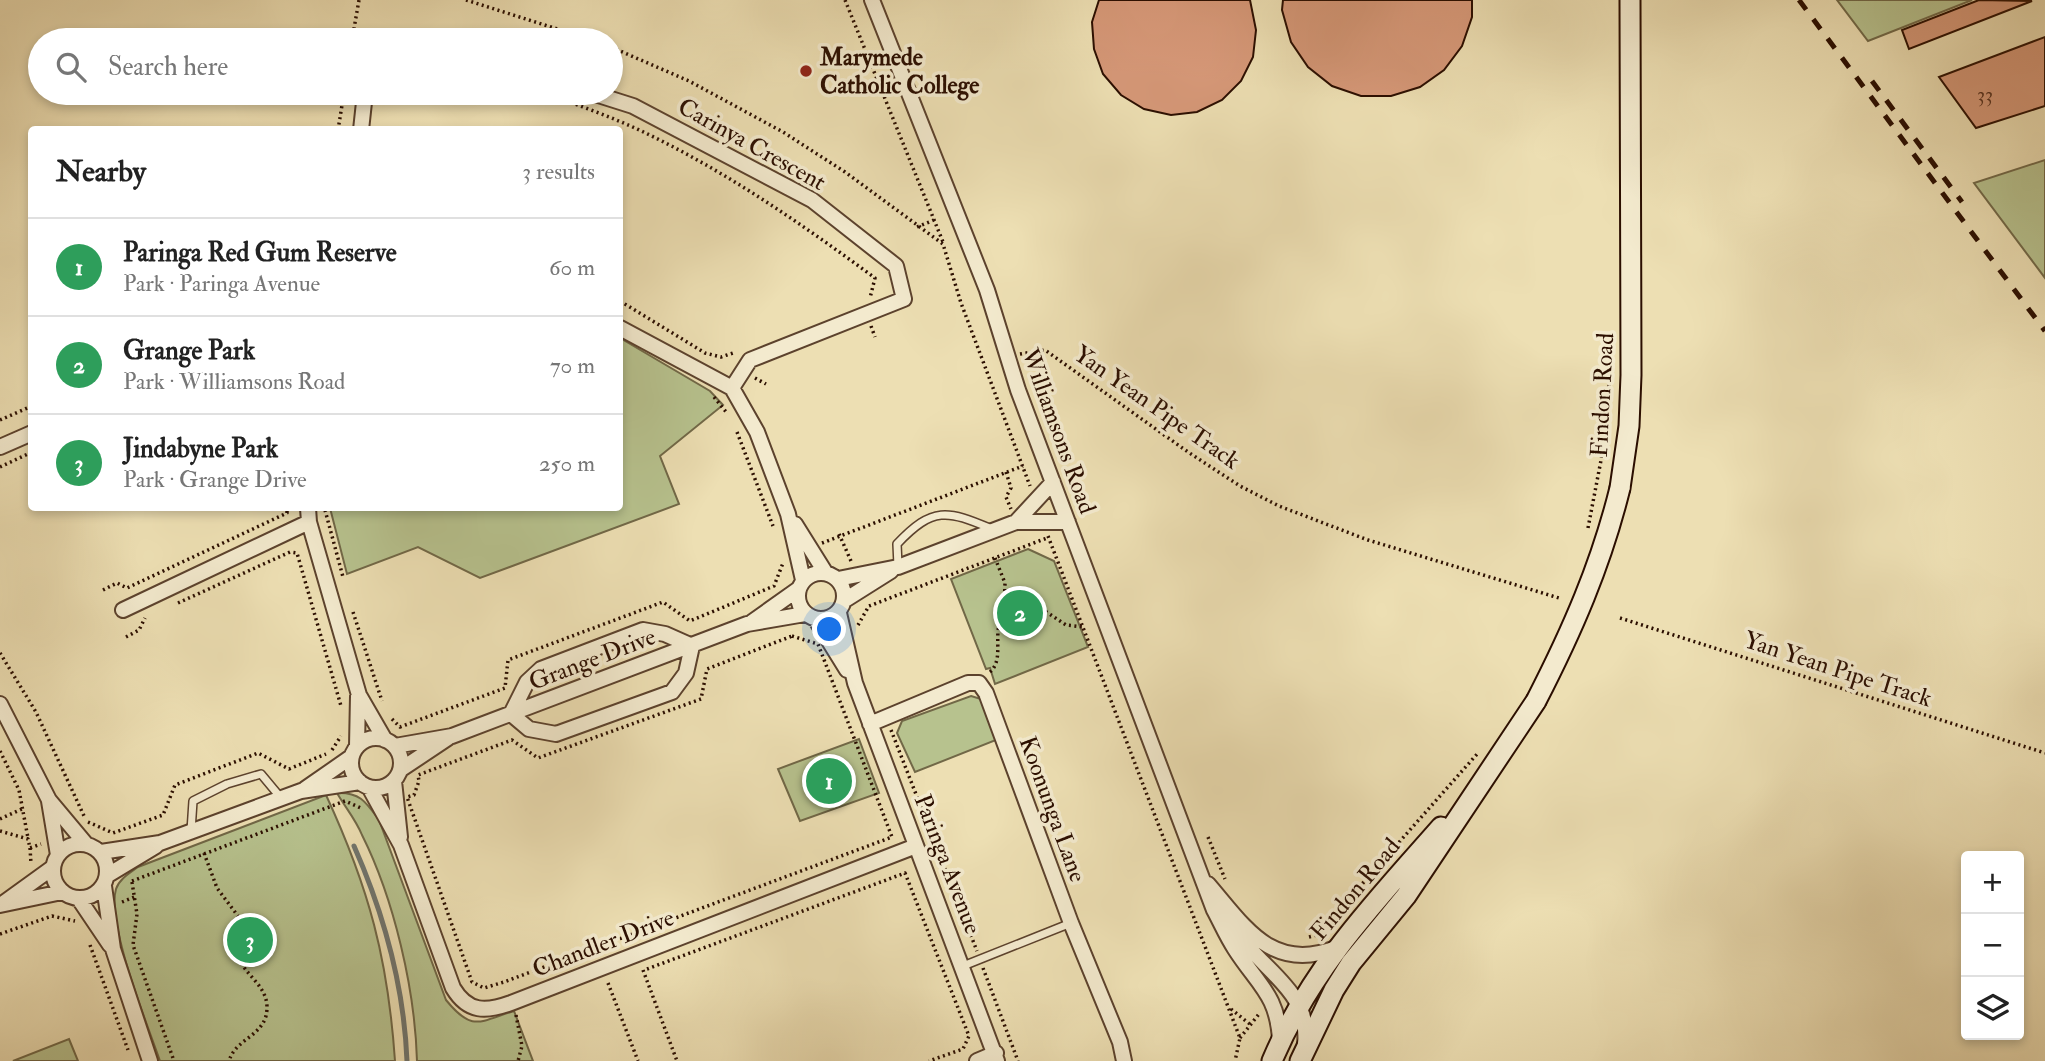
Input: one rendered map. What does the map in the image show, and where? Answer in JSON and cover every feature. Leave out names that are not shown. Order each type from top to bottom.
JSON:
[{"type":"street","name":"Williamsons Road","points":[[872,0],[987,290],[1007,358],[1214,910],[1235,949],[1271,999],[1279,1016],[1280,1042]]},
{"type":"street","name":"Findon Road","points":[[1302,1057],[1334,990],[1351,963],[1406,896],[1497,764],[1536,701],[1577,621],[1595,578],[1620,488],[1629,426],[1630,0]]},
{"type":"street","name":"Carinya Crescent","points":[[623,103],[812,200],[896,266],[904,299],[750,360],[726,386]]},
{"type":"street","points":[[361,126],[364,105]]},
{"type":"street","points":[[623,330],[726,386],[757,432],[803,550],[843,588],[841,606]]},
{"type":"street","points":[[0,447],[28,435]]},
{"type":"street","points":[[1016,522],[1053,482]]},
{"type":"street","points":[[101,852],[160,843],[301,791],[364,785],[385,787],[397,776],[400,755],[390,743],[379,716],[359,695],[308,515],[122,610]]},
{"type":"street","points":[[803,550],[799,605],[810,617],[829,619],[841,606],[898,567],[1016,522],[1068,522]]},
{"type":"street","points":[[800,585],[811,574],[831,575],[898,567]]},
{"type":"street","name":"Grange Drive","points":[[390,743],[452,736],[692,646],[747,624],[800,585]]},
{"type":"street","name":"Paringa Avenue","points":[[841,606],[855,683],[996,1057]]},
{"type":"street","name":"Grange Drive","points":[[747,624],[810,617]]},
{"type":"street","name":"Paringa Avenue","points":[[810,617],[855,683]]},
{"type":"street","points":[[643,630],[665,634],[692,646],[686,673],[672,692],[556,734],[529,729],[512,714],[527,682],[541,669],[643,630]]},
{"type":"street","points":[[870,724],[886,715],[968,683],[979,683]]},
{"type":"street","name":"Koonunga Lane","points":[[979,683],[986,693],[1071,923],[1120,1042],[1124,1061]]},
{"type":"street","points":[[359,695],[352,723],[352,771],[364,785]]},
{"type":"street","points":[[2,712],[49,800],[85,843],[101,852],[108,865],[106,881],[113,949],[150,1061]]},
{"type":"street","name":"Grange Drive","points":[[397,776],[452,736]]},
{"type":"street","points":[[301,791],[369,739],[390,743]]},
{"type":"street","name":"Findon Road","points":[[1272,1061],[1299,1005],[1336,948],[1497,764]]},
{"type":"street","name":"Chandler Drive","points":[[397,776],[402,799],[401,845]]},
{"type":"street","name":"Chandler Drive","points":[[364,785],[380,806],[401,845],[459,997],[476,1010],[487,1010],[511,1003],[916,846]]},
{"type":"street","points":[[49,800],[55,883],[62,892],[79,899],[113,949]]},
{"type":"street","points":[[0,905],[55,862],[71,845],[85,843]]},
{"type":"street","points":[[79,899],[92,896],[124,866],[160,843]]},
{"type":"street","name":"Williamsons Road","points":[[1203,878],[1245,943],[1293,992],[1299,1005]]},
{"type":"street","points":[[1203,878],[1253,935],[1270,948],[1304,957],[1336,948]]},
{"type":"street","points":[[0,905],[62,892]]},
{"type":"street","points":[[1271,999],[1280,1006],[1299,1005],[1334,990]]},
{"type":"street","points":[[1299,1005],[1305,1020],[1302,1057]]},
{"type":"street","points":[[977,1061],[996,1057]]},
{"type":"lane","points":[[898,567],[897,544],[917,522],[952,512],[995,530]]},
{"type":"lane","points":[[191,832],[193,801],[227,784],[261,774],[281,798]]},
{"type":"lane","points":[[963,966],[979,957],[1071,923]]},
{"type":"path","points":[[354,28],[359,0]]},
{"type":"path","points":[[466,0],[555,28]]},
{"type":"path","points":[[845,0],[934,220],[1035,501]]},
{"type":"path","points":[[623,52],[689,81],[783,132],[845,172],[916,227],[943,244]]},
{"type":"path","points":[[339,126],[342,105]]},
{"type":"path","points":[[576,105],[635,128],[712,169],[799,221],[875,278],[869,299],[863,302]]},
{"type":"path","points":[[916,227],[934,220]]},
{"type":"path","points":[[623,303],[705,353],[721,357],[747,347]]},
{"type":"path","name":"Yan Yean Pipe Track","points":[[985,365],[1034,349],[1045,350],[1198,458],[1240,486],[1279,506],[1368,540],[1559,598]]},
{"type":"path","points":[[726,386],[714,397],[733,419],[776,532]]},
{"type":"path","points":[[0,420],[28,408]]},
{"type":"path","points":[[0,467],[28,454]]},
{"type":"path","points":[[352,610],[379,716],[400,726],[505,688],[508,660],[663,602],[690,621],[774,586],[785,557],[1023,466]]},
{"type":"path","points":[[1587,533],[1598,485]]},
{"type":"path","points":[[103,590],[117,583],[127,588],[287,511]]},
{"type":"path","points":[[326,511],[346,587]]},
{"type":"path","points":[[1043,522],[1240,1038]]},
{"type":"path","points":[[853,634],[869,606],[1049,538]]},
{"type":"path","points":[[0,653],[36,712],[86,821],[113,833],[163,815],[175,785],[258,752],[289,769],[328,753],[336,746],[352,723],[297,553],[290,552],[167,608]]},
{"type":"path","points":[[979,683],[996,663],[996,636],[1004,616],[1007,595],[995,558]]},
{"type":"path","points":[[1007,595],[1022,608]]},
{"type":"path","points":[[1004,616],[1022,608],[1039,607],[1066,625],[1084,627]]},
{"type":"path","points":[[125,637],[139,630],[143,619],[155,614]]},
{"type":"path","name":"Yan Yean Pipe Track","points":[[1620,618],[2045,753]]},
{"type":"path","points":[[792,636],[818,644],[892,837],[484,988],[472,982],[402,799],[414,795],[419,781],[418,775],[512,740],[538,758],[701,698],[707,669],[792,636]]},
{"type":"path","points":[[886,715],[1018,1061]]},
{"type":"path","points":[[1307,938],[1317,935],[1482,748]]},
{"type":"path","points":[[0,751],[24,808],[28,839]]},
{"type":"path","points":[[132,881],[345,801],[369,812],[380,806]]},
{"type":"path","points":[[0,819],[24,808]]},
{"type":"path","points":[[113,833],[118,849]]},
{"type":"path","points":[[1208,837],[1227,884]]},
{"type":"path","points":[[204,853],[217,888],[241,920],[238,953],[262,989],[267,1013],[262,1027],[233,1050],[229,1061]]},
{"type":"path","points":[[124,866],[132,881],[137,914],[133,945],[174,1061]]},
{"type":"path","points":[[630,975],[905,873],[969,1036],[963,1048],[929,1061]]},
{"type":"path","points":[[0,934],[52,916],[76,922]]},
{"type":"path","points":[[89,944],[132,1061]]},
{"type":"path","points":[[643,970],[677,1061]]},
{"type":"path","points":[[595,988],[619,979]]},
{"type":"path","points":[[504,982],[522,1046],[518,1061]]},
{"type":"path","points":[[608,983],[638,1061]]},
{"type":"path","points":[[1229,1007],[1251,1025]]},
{"type":"path","points":[[1235,1061],[1240,1038],[1258,1015]]},
{"type":"green space","points":[[1837,0],[1972,0],[1868,41]]},
{"type":"green space","points":[[2045,160],[2045,278],[1974,183]]},
{"type":"green space","points":[[623,340],[710,391],[723,405],[660,456],[679,504],[480,578],[418,547],[347,574],[331,511],[623,511]]},
{"type":"green space","points":[[1028,549],[1054,561],[1088,647],[995,684],[990,668],[986,669],[951,579]]},
{"type":"green space","points":[[971,696],[981,699],[996,740],[915,772],[897,733],[902,721]]},
{"type":"green space","points":[[859,739],[879,793],[800,821],[778,769]]},
{"type":"green space","points":[[337,793],[351,794],[362,799],[379,820],[446,1000],[463,1017],[477,1022],[514,1011],[533,1061],[417,1061],[412,1004],[393,916],[360,829]]},
{"type":"green space","points":[[326,795],[354,861],[374,925],[387,989],[395,1061],[160,1061],[122,949],[115,905],[117,885],[138,867]]},
{"type":"green space","points":[[69,1039],[78,1061],[13,1061]]},
{"type":"building","points":[[1099,0],[1250,0],[1256,30],[1253,57],[1241,81],[1222,100],[1197,112],[1171,115],[1144,109],[1121,95],[1103,74],[1094,49],[1092,22]]},
{"type":"building","points":[[1283,0],[1472,0],[1472,17],[1462,46],[1444,70],[1420,87],[1391,96],[1361,96],[1332,86],[1308,67],[1291,42],[1282,10]]},
{"type":"building","points":[[1979,0],[2032,1],[1909,49],[1902,30]]},
{"type":"building","points":[[2045,37],[2045,106],[1976,128],[1939,77]]},
{"type":"waterway","points":[[354,846],[375,898],[391,951],[402,1006],[407,1061]]},
{"type":"railway","points":[[1799,0],[2045,331]]},
{"type":"railway","points":[[1872,81],[1962,202]]},
{"type":"place","name":"Marymede Catholic College","points":[[806,71]]},
{"type":"place","name":"Grange Park","points":[[1020,613]]},
{"type":"place","name":"Paringa Red Gum Reserve","points":[[829,781]]},
{"type":"place","name":"Jindabyne Park","points":[[250,940]]}]
